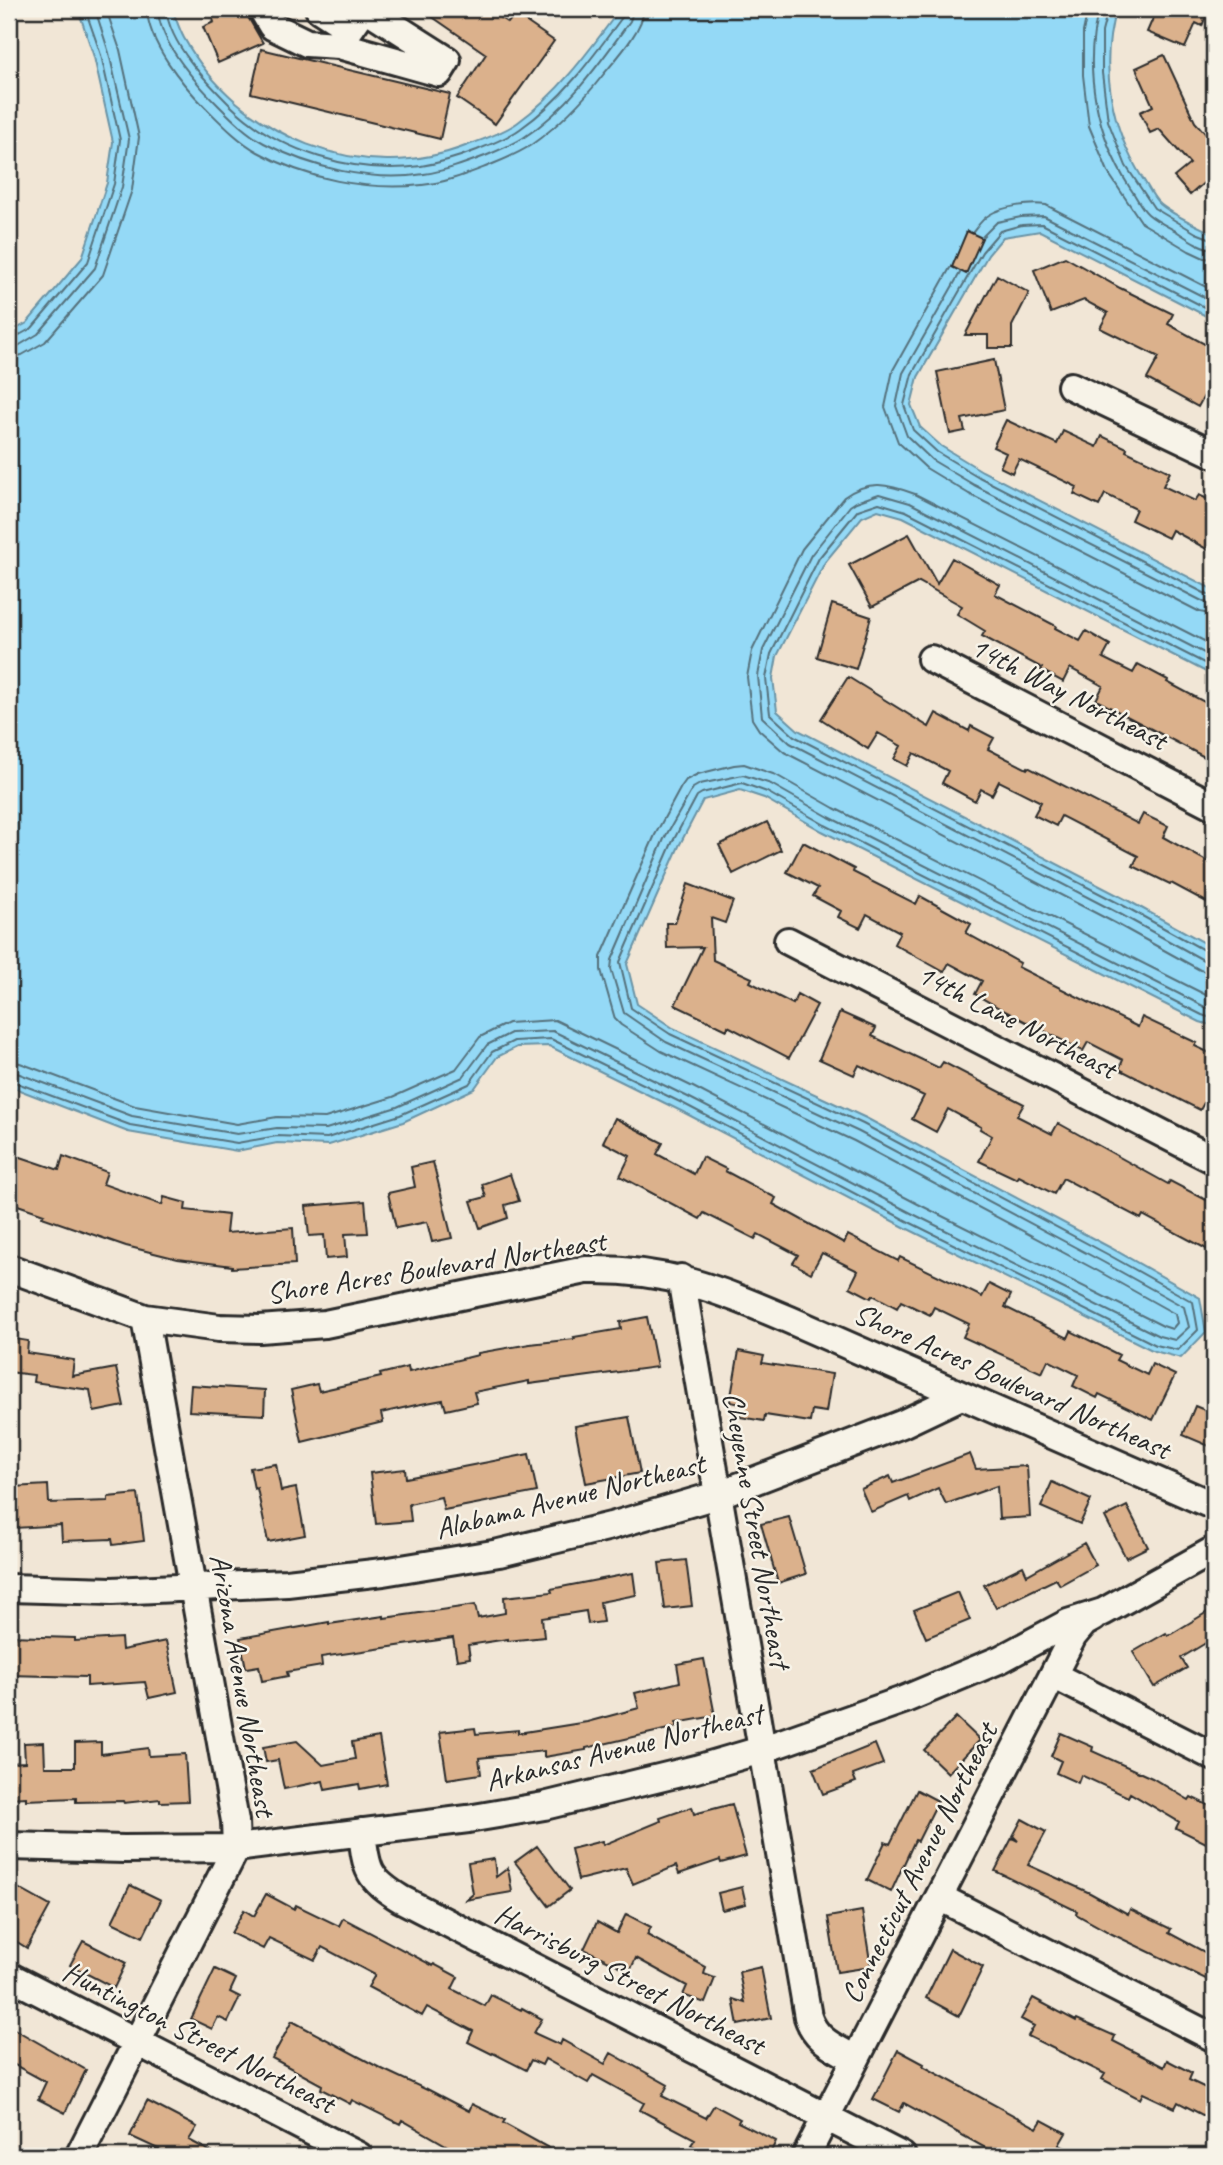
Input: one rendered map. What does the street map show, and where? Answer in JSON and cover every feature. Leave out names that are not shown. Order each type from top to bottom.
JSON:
[{"type":"street","points":[[262,9],[272,26],[307,43],[355,23]]},
{"type":"street","points":[[318,9],[355,23]]},
{"type":"street","points":[[1071,386],[1214,454]]},
{"type":"street","name":"14th Way Northeast","points":[[931,659],[1214,806]]},
{"type":"street","name":"14th Lane Northeast","points":[[789,942],[1214,1160]]},
{"type":"street","name":"Shore Acres Boulevard Northeast","points":[[9,1268],[145,1318],[219,1328],[289,1328],[586,1270],[618,1269],[681,1278],[766,1310],[1214,1506]]},
{"type":"street","name":"Cheyenne Street Northeast","points":[[681,1278],[761,1750],[812,2030],[824,2041],[855,2059]]},
{"type":"street","name":"Arizona Avenue Northeast","points":[[79,2156],[236,1848],[234,1821],[145,1318]]},
{"type":"street","name":"Alabama Avenue Northeast","points":[[9,1588],[112,1591],[287,1583],[383,1572],[499,1553],[611,1526],[717,1495],[902,1424],[961,1396]]},
{"type":"street","name":"Arkansas Avenue Northeast","points":[[9,1846],[236,1848],[468,1819],[544,1806],[696,1769],[761,1750],[904,1700],[1008,1655],[1068,1623],[1103,1612],[1214,1550]]},
{"type":"street","name":"Connecticut Avenue Northeast","points":[[806,2156],[1055,1671],[1078,1629],[1103,1612]]},
{"type":"street","points":[[1008,1655],[1029,1652],[1055,1671],[1214,1757]]},
{"type":"street","name":"Harrisburg Street Northeast","points":[[362,1832],[368,1871],[381,1886],[401,1899],[902,2156]]},
{"type":"street","points":[[939,1897],[1214,2038]]},
{"type":"street","name":"Huntington Street Northeast","points":[[9,1976],[359,2156]]},
{"type":"water","points":[[78,9],[172,9],[184,38],[208,73],[237,102],[270,126],[307,144],[346,156],[387,160],[428,157],[468,145],[512,127],[560,85],[620,9],[1116,9],[1111,31],[1109,75],[1116,118],[1132,160],[1156,200],[1176,215],[1214,234],[1214,320],[1040,231],[1003,237],[988,255],[918,377],[911,405],[920,427],[941,446],[982,471],[1214,590],[1214,676],[903,517],[878,510],[862,517],[825,562],[777,656],[773,678],[777,711],[798,730],[1127,900],[1214,948],[1214,1026],[1200,1022],[822,831],[764,798],[740,790],[703,800],[679,846],[627,964],[637,1004],[673,1028],[866,1118],[1200,1298],[1206,1332],[1181,1358],[1154,1351],[549,1046],[517,1047],[497,1057],[474,1089],[403,1122],[329,1145],[277,1143],[237,1151],[128,1132],[9,1086],[9,333],[27,323],[82,258],[107,183],[113,142],[94,57]]},
{"type":"building","points":[[209,9],[246,9],[263,43],[218,63],[203,27],[214,22]]},
{"type":"building","points":[[421,9],[487,9],[508,23],[515,14],[554,41],[495,124],[457,98],[486,54]]},
{"type":"building","points":[[1157,9],[1209,9],[1202,26],[1196,23],[1185,48],[1147,32]]},
{"type":"building","points":[[261,49],[450,94],[440,139],[251,93]]},
{"type":"building","points":[[1164,55],[1195,122],[1214,143],[1214,174],[1190,195],[1174,177],[1190,164],[1159,129],[1150,133],[1140,112],[1153,106],[1136,68]]},
{"type":"building","points":[[967,231],[982,238],[966,274],[952,267]]},
{"type":"building","points":[[1065,257],[1173,314],[1168,324],[1214,349],[1214,399],[1205,394],[1198,407],[1147,379],[1159,357],[1100,328],[1108,313],[1084,300],[1051,313],[1034,270]]},
{"type":"building","points":[[997,275],[1029,293],[1012,326],[1012,348],[988,348],[988,335],[965,335]]},
{"type":"building","points":[[994,360],[1004,410],[962,419],[965,431],[950,434],[937,372]]},
{"type":"building","points":[[1006,420],[1057,444],[1063,431],[1097,447],[1102,436],[1170,472],[1163,486],[1195,501],[1199,495],[1214,502],[1214,553],[1172,530],[1168,538],[1131,520],[1136,509],[1105,494],[1099,506],[1074,494],[1077,487],[1019,459],[1012,473],[1000,467],[1006,453],[993,447]]},
{"type":"building","points":[[909,534],[937,584],[952,558],[1000,585],[995,594],[1056,626],[1055,628],[1080,641],[1086,631],[1110,645],[1103,658],[1133,673],[1138,664],[1214,707],[1214,762],[1096,700],[1103,686],[1070,668],[1063,682],[982,636],[985,631],[957,614],[962,606],[919,582],[872,607],[849,565]]},
{"type":"building","points":[[832,604],[871,617],[856,669],[817,657]]},
{"type":"building","points":[[848,677],[929,727],[936,713],[969,731],[971,726],[994,738],[988,749],[1027,769],[1028,767],[1138,824],[1143,814],[1168,826],[1163,837],[1214,865],[1214,906],[1133,866],[1138,856],[1061,816],[1056,826],[1034,815],[1041,802],[999,781],[992,795],[981,789],[975,801],[942,783],[948,771],[914,753],[907,766],[894,759],[901,746],[878,733],[868,749],[821,719]]},
{"type":"building","points":[[767,822],[781,850],[733,874],[719,845]]},
{"type":"building","points":[[803,842],[854,869],[853,872],[916,904],[920,896],[971,924],[966,933],[1020,963],[1018,967],[1138,1027],[1142,1017],[1197,1043],[1195,1046],[1214,1055],[1214,1106],[1205,1101],[1200,1110],[1119,1069],[1123,1060],[1088,1042],[1083,1051],[1001,1009],[975,994],[982,981],[949,963],[944,972],[894,944],[900,932],[867,914],[860,928],[838,917],[841,911],[813,896],[818,888],[787,872]]},
{"type":"building","points":[[688,884],[733,901],[725,923],[711,918],[713,960],[752,978],[750,982],[793,1004],[797,994],[817,1005],[789,1058],[728,1026],[727,1030],[675,1005],[703,947],[667,948],[666,923],[675,923]]},
{"type":"building","points":[[840,1012],[876,1028],[872,1036],[939,1068],[943,1062],[1024,1104],[1017,1116],[1052,1134],[1058,1123],[1168,1184],[1170,1181],[1214,1204],[1214,1253],[1143,1215],[1141,1219],[1063,1178],[1054,1194],[1019,1176],[1017,1179],[979,1161],[992,1136],[948,1109],[936,1132],[912,1119],[924,1096],[859,1065],[854,1075],[819,1059]]},
{"type":"building","points":[[615,1118],[663,1143],[657,1154],[694,1174],[702,1157],[776,1198],[773,1204],[844,1243],[848,1235],[898,1261],[900,1257],[982,1297],[989,1284],[1011,1295],[1005,1307],[1068,1338],[1071,1331],[1119,1355],[1116,1360],[1147,1375],[1152,1364],[1175,1375],[1153,1420],[1099,1394],[1097,1398],[1073,1386],[1078,1375],[1048,1360],[1042,1373],[963,1337],[969,1324],[934,1307],[930,1315],[901,1301],[897,1308],[873,1295],[871,1298],[850,1287],[858,1271],[822,1253],[811,1273],[793,1263],[798,1255],[758,1234],[755,1239],[704,1213],[700,1219],[620,1176],[630,1156],[603,1142]]},
{"type":"building","points":[[9,1153],[59,1170],[63,1156],[107,1172],[103,1184],[162,1205],[164,1197],[186,1203],[185,1210],[228,1215],[226,1233],[293,1228],[295,1264],[232,1268],[178,1259],[126,1246],[42,1217],[44,1214],[9,1202]]},
{"type":"building","points":[[433,1162],[452,1238],[432,1242],[427,1222],[396,1228],[388,1193],[415,1187],[411,1167]]},
{"type":"building","points":[[510,1174],[519,1201],[505,1205],[508,1218],[480,1228],[471,1201],[486,1197],[482,1184]]},
{"type":"building","points":[[365,1201],[368,1233],[345,1234],[347,1257],[326,1259],[324,1235],[309,1236],[306,1206]]},
{"type":"building","points":[[647,1317],[657,1367],[529,1384],[529,1381],[474,1392],[477,1403],[446,1410],[443,1400],[416,1405],[381,1413],[383,1422],[302,1442],[291,1390],[317,1384],[319,1391],[381,1377],[380,1374],[408,1367],[409,1372],[478,1353],[575,1339],[574,1337],[621,1329],[620,1322]]},
{"type":"building","points":[[9,1338],[28,1341],[27,1353],[74,1360],[72,1376],[116,1368],[124,1406],[94,1412],[90,1390],[33,1382],[34,1375],[9,1372]]},
{"type":"building","points":[[739,1351],[764,1356],[762,1363],[832,1374],[826,1412],[812,1410],[810,1422],[765,1415],[764,1421],[740,1417],[742,1404],[730,1402]]},
{"type":"building","points":[[191,1385],[265,1390],[264,1415],[189,1411]]},
{"type":"building","points":[[1195,1406],[1214,1414],[1214,1448],[1183,1435]]},
{"type":"building","points":[[629,1417],[640,1473],[586,1483],[575,1426]]},
{"type":"building","points":[[529,1454],[537,1492],[444,1510],[441,1497],[409,1504],[411,1521],[376,1524],[370,1473],[405,1469],[406,1478]]},
{"type":"building","points":[[970,1454],[976,1469],[1027,1466],[1030,1517],[999,1519],[997,1486],[946,1504],[938,1488],[910,1501],[908,1496],[871,1512],[861,1489],[890,1476],[893,1483]]},
{"type":"building","points":[[276,1464],[281,1491],[296,1488],[305,1535],[268,1542],[250,1468]]},
{"type":"building","points":[[1052,1482],[1091,1500],[1080,1524],[1041,1507]]},
{"type":"building","points":[[48,1485],[49,1503],[108,1501],[108,1497],[138,1494],[144,1541],[113,1545],[112,1539],[62,1541],[61,1525],[15,1528],[12,1487]]},
{"type":"building","points":[[1127,1506],[1148,1547],[1126,1558],[1105,1517]]},
{"type":"building","points":[[789,1517],[806,1574],[778,1583],[761,1524]]},
{"type":"building","points":[[1084,1543],[1096,1565],[1060,1585],[1056,1579],[996,1608],[984,1585],[1023,1566],[1027,1575]]},
{"type":"building","points":[[686,1560],[692,1606],[665,1609],[659,1563]]},
{"type":"building","points":[[633,1573],[636,1595],[600,1602],[603,1622],[588,1624],[586,1611],[542,1618],[544,1637],[468,1645],[470,1658],[457,1660],[453,1638],[321,1657],[322,1666],[287,1672],[288,1676],[262,1681],[259,1666],[246,1668],[240,1638],[329,1622],[384,1618],[475,1605],[478,1618],[505,1613],[504,1597],[552,1592],[551,1589]]},
{"type":"building","points":[[958,1592],[970,1620],[926,1638],[914,1610]]},
{"type":"building","points":[[1214,1608],[1214,1638],[1181,1658],[1187,1668],[1154,1687],[1133,1652],[1166,1633],[1168,1636]]},
{"type":"building","points":[[9,1636],[75,1638],[75,1641],[121,1638],[122,1650],[166,1641],[177,1692],[149,1698],[145,1682],[87,1686],[87,1677],[9,1675]]},
{"type":"building","points":[[704,1659],[715,1716],[676,1723],[677,1727],[586,1750],[544,1757],[544,1751],[479,1758],[481,1774],[447,1779],[440,1732],[475,1728],[476,1734],[518,1730],[518,1733],[587,1722],[639,1708],[635,1693],[680,1682],[677,1664]]},
{"type":"building","points":[[956,1717],[980,1740],[948,1773],[924,1750]]},
{"type":"building","points":[[1061,1733],[1093,1747],[1092,1751],[1152,1778],[1189,1800],[1191,1797],[1214,1808],[1214,1847],[1176,1828],[1179,1822],[1130,1793],[1128,1797],[1081,1775],[1078,1783],[1056,1773],[1061,1761],[1051,1756]]},
{"type":"building","points":[[379,1737],[387,1784],[360,1789],[359,1784],[325,1790],[323,1781],[284,1789],[278,1760],[266,1762],[263,1747],[297,1741],[323,1765],[355,1759],[352,1742]]},
{"type":"building","points":[[44,1742],[45,1767],[75,1767],[75,1743],[101,1742],[101,1754],[148,1748],[149,1756],[185,1754],[188,1801],[160,1802],[160,1799],[124,1803],[76,1802],[76,1798],[9,1798],[9,1763],[25,1762],[24,1743]]},
{"type":"building","points":[[875,1744],[883,1764],[853,1775],[856,1782],[823,1794],[813,1769]]},
{"type":"building","points":[[917,1790],[938,1801],[918,1841],[915,1840],[891,1892],[867,1880],[885,1842],[890,1844]]},
{"type":"building","points":[[732,1804],[746,1856],[721,1863],[720,1860],[679,1874],[676,1866],[633,1884],[626,1868],[578,1880],[571,1849],[602,1841],[603,1845],[661,1821],[660,1818],[692,1807],[694,1814]]},
{"type":"building","points":[[1022,1819],[1046,1832],[1028,1865],[1090,1893],[1128,1914],[1130,1909],[1171,1929],[1169,1933],[1214,1957],[1214,1983],[1112,1934],[1076,1914],[1077,1911],[995,1871],[1012,1838],[1018,1841],[1013,1836]]},
{"type":"building","points":[[537,1846],[570,1890],[549,1906],[515,1862]]},
{"type":"building","points":[[494,1859],[496,1877],[508,1868],[512,1892],[466,1900],[473,1894],[468,1863]]},
{"type":"building","points":[[9,1883],[50,1906],[27,1948],[9,1937]]},
{"type":"building","points":[[130,1885],[161,1900],[143,1937],[112,1922]]},
{"type":"building","points":[[742,1887],[746,1904],[722,1910],[718,1893]]},
{"type":"building","points":[[266,1894],[294,1909],[296,1905],[339,1926],[343,1918],[433,1966],[434,1964],[458,1977],[452,1989],[485,2006],[491,1995],[521,2010],[522,2008],[542,2019],[534,2033],[560,2045],[562,2040],[605,2064],[611,2053],[668,2085],[662,2096],[706,2118],[714,2105],[740,2119],[738,2122],[776,2141],[769,2156],[712,2156],[691,2145],[695,2139],[640,2110],[644,2103],[593,2075],[588,2083],[545,2059],[542,2065],[531,2060],[526,2070],[468,2042],[473,2031],[427,2007],[422,2016],[368,1987],[375,1975],[322,1947],[315,1960],[269,1938],[263,1949],[231,1933],[244,1910],[254,1916]]},
{"type":"building","points":[[862,1911],[871,1967],[837,1972],[828,1917]]},
{"type":"building","points":[[626,1914],[651,1927],[647,1935],[706,1967],[704,1974],[715,1978],[705,2003],[683,1995],[687,1986],[636,1958],[630,1971],[584,1949],[597,1922],[617,1933]]},
{"type":"building","points":[[83,1941],[126,1963],[114,1988],[70,1965]]},
{"type":"building","points":[[950,1949],[983,1967],[959,2016],[926,1998]]},
{"type":"building","points":[[761,1967],[771,2018],[738,2025],[733,1999],[745,2003],[739,1972]]},
{"type":"building","points":[[215,1969],[236,1979],[230,1992],[240,1997],[228,2022],[218,2017],[212,2029],[191,2019]]},
{"type":"building","points":[[1033,1998],[1076,2021],[1077,2019],[1115,2036],[1113,2041],[1164,2067],[1167,2060],[1192,2073],[1189,2080],[1214,2092],[1214,2121],[1178,2102],[1175,2108],[1143,2093],[1140,2099],[1102,2079],[1105,2074],[1028,2036],[1034,2026],[1021,2019]]},
{"type":"building","points":[[292,2021],[469,2111],[472,2104],[505,2120],[503,2123],[563,2156],[465,2156],[402,2120],[400,2124],[352,2100],[350,2104],[321,2089],[322,2085],[272,2058]]},
{"type":"building","points":[[9,2026],[86,2070],[65,2113],[38,2099],[46,2082],[9,2062]]},
{"type":"building","points":[[898,2050],[1037,2128],[1042,2120],[1066,2133],[1059,2145],[1083,2156],[1000,2156],[904,2103],[899,2112],[873,2099]]},
{"type":"building","points":[[147,2101],[197,2127],[189,2140],[219,2156],[173,2156],[130,2136]]}]
